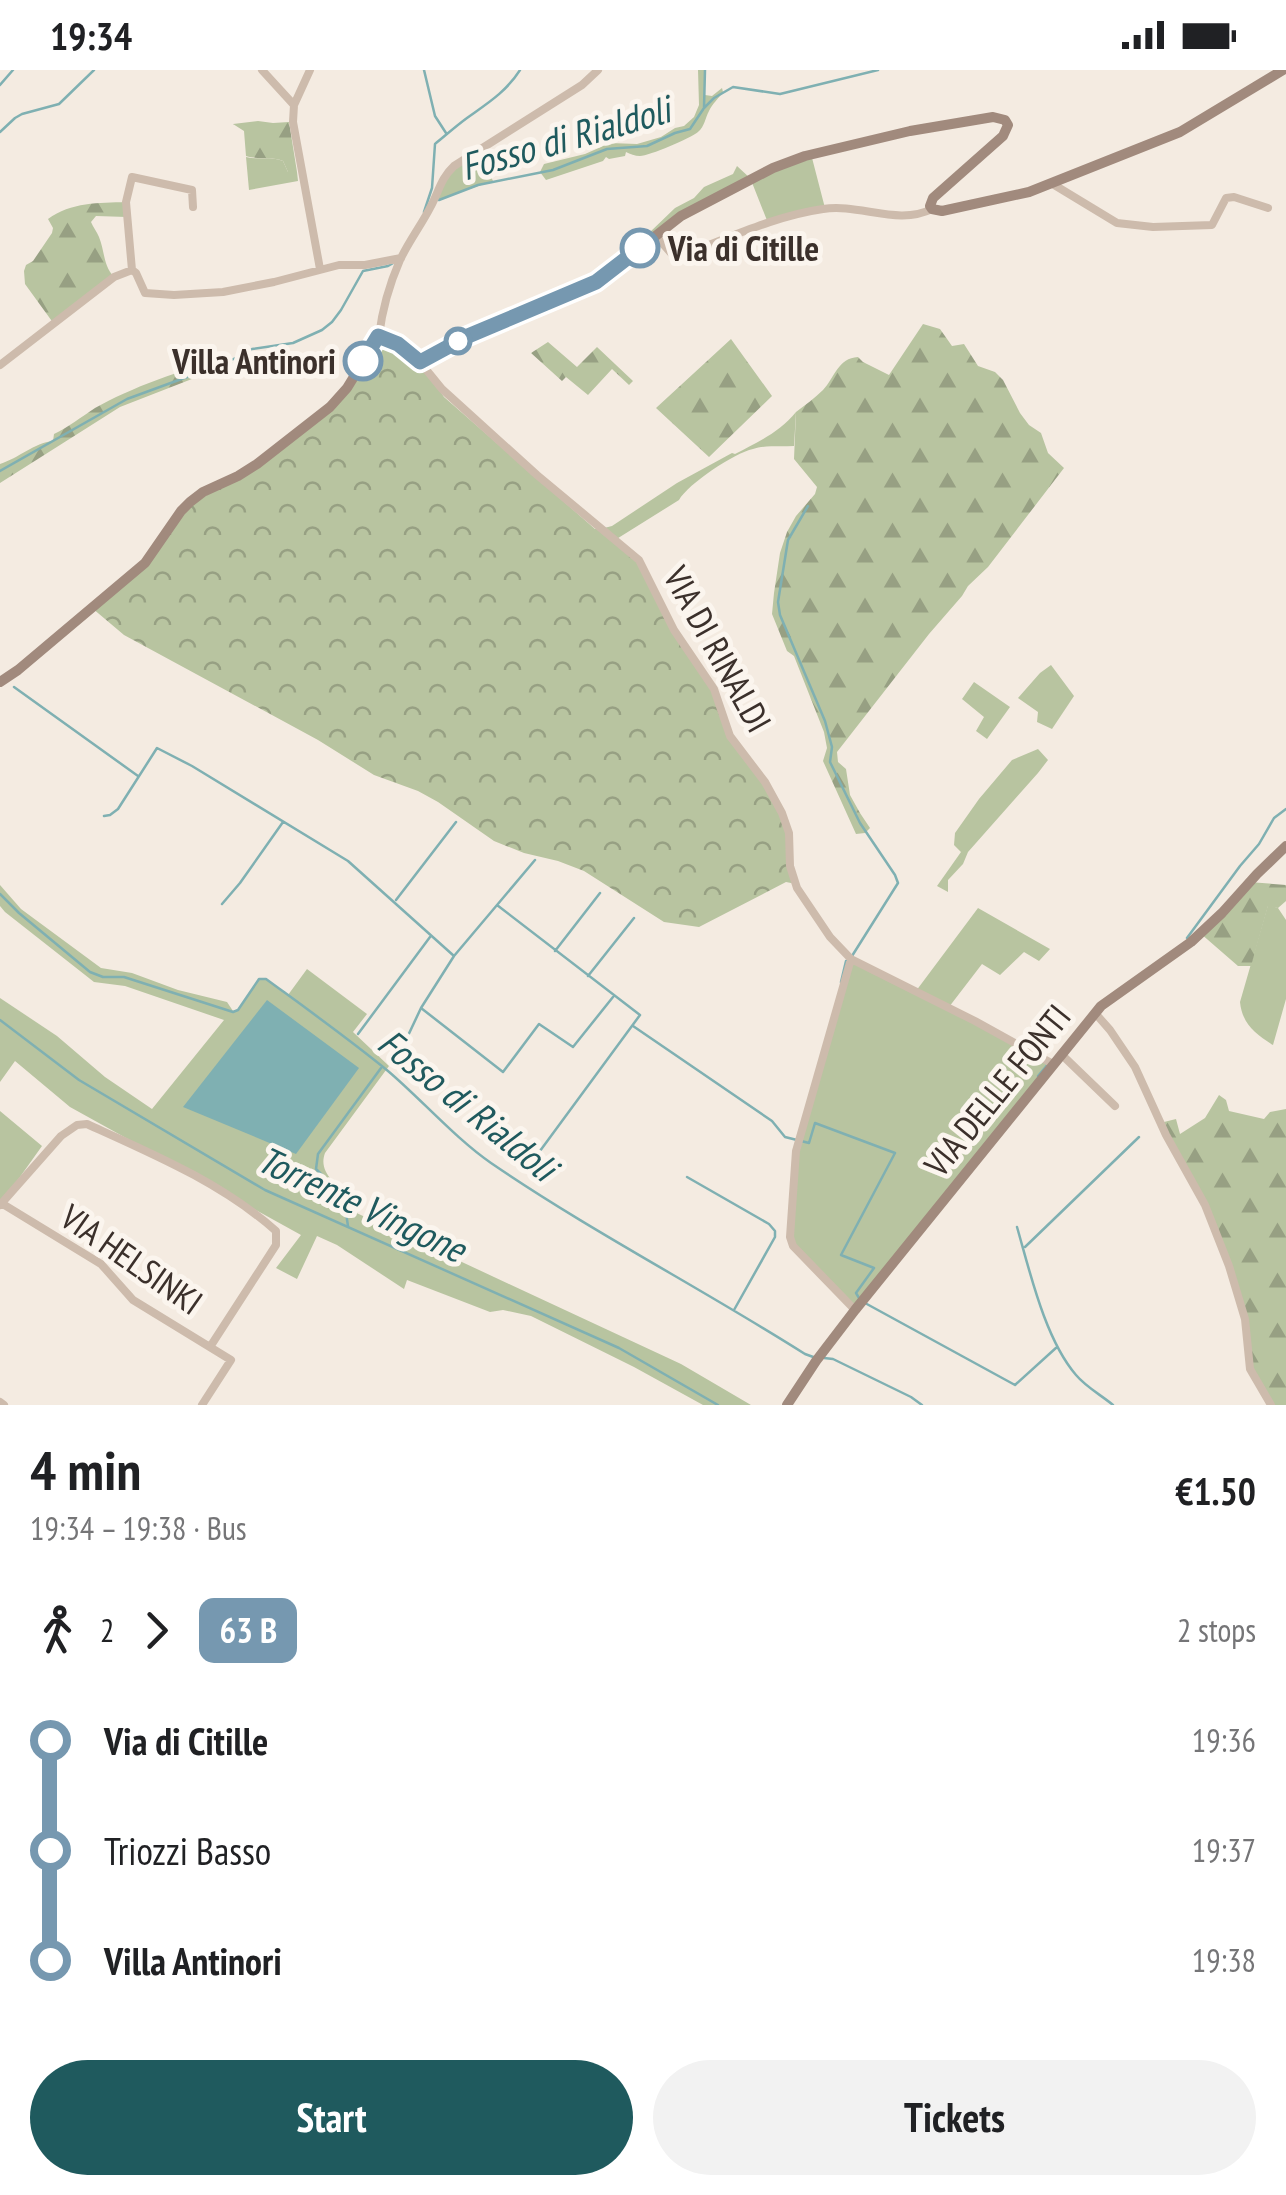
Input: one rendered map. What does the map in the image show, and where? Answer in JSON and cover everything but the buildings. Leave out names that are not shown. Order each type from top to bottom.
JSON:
[{"type":"street","points":[[262,70],[294,105]]},
{"type":"street","points":[[310,70],[294,105],[294,122],[320,269]]},
{"type":"street","points":[[0,682],[145,563],[190,502],[257,464],[330,406],[346,388],[378,336],[401,258],[445,174],[598,70]]},
{"type":"street","points":[[656,236],[671,253],[680,256],[768,223],[824,208],[913,215],[1016,195],[1180,132],[1283,70]]},
{"type":"street","points":[[420,362],[468,336],[596,282],[682,216],[773,168],[804,156],[910,131],[993,118],[1006,120],[1003,136],[933,198],[932,209]]},
{"type":"street","points":[[193,208],[192,190],[132,178],[126,202],[132,270],[145,293],[224,292],[320,269],[401,258]]},
{"type":"street","points":[[1051,183],[1117,223],[1212,225],[1226,198],[1268,208]]},
{"type":"street","points":[[0,365],[114,278],[132,270]]},
{"type":"street","name":"VIA DI RINALDI","points":[[378,336],[398,344],[420,362],[442,389],[536,475],[639,560],[674,630],[714,688],[730,736],[782,812],[797,888],[851,960],[1053,1064]]},
{"type":"street","name":"VIA DELLE FONTI","points":[[787,1405],[855,1310],[1101,1006],[1191,942],[1286,846]]},
{"type":"street","points":[[851,960],[796,1151],[790,1238],[793,1246],[855,1310]]},
{"type":"street","points":[[1095,1014],[1135,1068],[1206,1205],[1245,1319],[1250,1369],[1271,1405]]},
{"type":"street","points":[[1062,1054],[1115,1106]]},
{"type":"street","points":[[0,1204],[62,1136],[77,1125],[88,1124],[184,1169],[257,1214],[276,1231],[276,1245],[210,1347]]},
{"type":"street","name":"VIA HELSINKI","points":[[0,1204],[101,1264],[133,1300],[231,1360],[202,1405]]},
{"type":"green space","points":[[698,70],[705,70],[705,95],[712,96],[722,88],[723,92],[694,135],[652,153],[640,156],[626,152],[625,156],[606,157],[546,180],[540,172],[544,164],[610,143],[637,144],[684,126],[699,105]]},
{"type":"green space","points":[[289,122],[297,172],[288,172],[283,161],[246,156],[244,131],[233,124]]},
{"type":"green space","points":[[478,150],[493,181],[434,201],[445,174]]},
{"type":"green space","points":[[811,154],[825,208],[768,223],[751,180],[656,236],[648,234],[675,208],[694,198],[704,187],[733,174],[737,166],[751,179]]},
{"type":"green space","points":[[246,157],[283,161],[288,172],[297,172],[298,181],[249,190]]},
{"type":"green space","points":[[126,202],[127,217],[96,216],[91,222],[114,277],[54,324],[25,284],[24,271],[52,233],[48,219],[76,206]]},
{"type":"green space","points":[[923,324],[940,329],[952,346],[964,344],[978,366],[995,372],[1003,380],[1020,413],[1041,433],[1048,453],[1064,468],[837,752],[838,762],[846,769],[850,795],[870,828],[856,834],[823,761],[827,748],[824,732],[794,656],[787,651],[772,614],[780,553],[787,532],[817,487],[794,459],[796,412],[823,390],[841,364],[851,358],[858,357],[889,375]]},
{"type":"green space","points":[[379,336],[420,362],[444,397],[595,529],[639,560],[674,630],[714,689],[725,724],[782,813],[796,884],[786,882],[699,927],[664,922],[584,871],[494,841],[438,802],[374,775],[318,740],[124,635],[92,608],[128,579],[181,511],[238,476],[330,407]]},
{"type":"green space","points":[[731,339],[772,396],[709,457],[656,408]]},
{"type":"green space","points":[[548,342],[577,367],[597,347],[633,381],[629,385],[612,369],[588,395],[566,377],[562,381],[531,353]]},
{"type":"green space","points":[[226,355],[233,363],[120,407],[0,483],[0,464],[53,441],[54,434],[95,408],[158,380],[224,361],[221,356]]},
{"type":"green space","points":[[796,412],[794,446],[758,448],[735,456],[701,478],[679,500],[615,540],[600,529],[612,526],[677,483],[768,436]]},
{"type":"green space","points":[[1051,665],[1074,696],[1052,729],[1037,722],[1038,712],[1018,698]]},
{"type":"green space","points":[[974,682],[1010,707],[987,739],[976,731],[984,717],[962,699]]},
{"type":"green space","points":[[1038,749],[1048,760],[968,852],[948,880],[948,892],[937,886],[961,852],[954,845],[955,833],[979,799],[1012,760]]},
{"type":"green space","points":[[1249,882],[1286,885],[1286,901],[1278,908],[1268,906],[1251,966],[1238,966],[1200,933]]},
{"type":"green space","points":[[0,885],[21,909],[101,968],[132,973],[227,1002],[233,1011],[238,1010],[259,979],[266,979],[288,995],[307,969],[367,1014],[353,1032],[389,1066],[325,1153],[326,1172],[348,1196],[348,1209],[681,1364],[751,1405],[703,1405],[531,1316],[503,1310],[490,1312],[407,1280],[404,1289],[317,1236],[297,1279],[276,1268],[301,1235],[70,1107],[15,1061],[0,1082],[0,998],[152,1109],[224,1020],[125,986],[94,982],[5,912],[0,906]]},
{"type":"green space","points":[[1268,905],[1278,908],[1286,920],[1286,999],[1273,1045],[1250,1027],[1240,1002]]},
{"type":"green space","points":[[978,908],[1050,949],[1039,961],[1024,952],[1000,975],[982,964],[949,1007],[1053,1064],[855,1310],[793,1246],[796,1151],[851,959],[916,991]]},
{"type":"green space","points":[[1219,1095],[1226,1100],[1229,1111],[1264,1119],[1270,1112],[1286,1109],[1286,1405],[1271,1405],[1250,1369],[1245,1319],[1205,1205],[1160,1123],[1176,1119],[1180,1134],[1205,1118]]},
{"type":"green space","points":[[0,1111],[42,1146],[0,1205]]},
{"type":"water","points":[[267,1000],[359,1068],[296,1154],[183,1107]]},
{"type":"waterway","points":[[0,85],[13,70]]},
{"type":"waterway","points":[[0,132],[22,114],[59,104],[94,70]]},
{"type":"waterway","points":[[424,70],[435,116],[446,133]]},
{"type":"waterway","points":[[424,212],[432,188],[435,144],[496,97],[520,70]]},
{"type":"waterway","points":[[704,108],[705,70]]},
{"type":"waterway","name":"Fosso di Rialdoli","points":[[439,200],[478,185],[553,170],[607,149],[647,146],[690,129],[714,98],[733,87],[780,94],[878,70]]},
{"type":"waterway","name":"Fosso di Rialdoli","points":[[0,471],[127,399],[228,362],[252,349],[293,343],[322,330],[341,310],[363,271],[395,262]]},
{"type":"waterway","points":[[808,506],[788,540],[778,602],[780,615],[825,721],[832,747],[830,762],[860,823],[898,883],[852,956]]},
{"type":"waterway","points":[[14,687],[138,776]]},
{"type":"waterway","points":[[104,816],[118,809],[157,748],[348,861],[454,956]]},
{"type":"waterway","points":[[1187,938],[1259,844],[1274,818],[1286,809]]},
{"type":"waterway","points":[[222,904],[283,822]]},
{"type":"waterway","points":[[396,900],[456,822]]},
{"type":"waterway","points":[[397,1059],[421,1008],[454,956],[535,860]]},
{"type":"waterway","points":[[555,951],[600,893]]},
{"type":"waterway","name":"Fosso di Rialdoli","points":[[0,894],[90,972],[103,977],[124,977],[233,1012],[259,979],[266,979],[388,1071],[491,1163],[816,1358]]},
{"type":"waterway","points":[[497,905],[640,1015],[526,1170]]},
{"type":"waterway","points":[[588,976],[634,918]]},
{"type":"waterway","points":[[358,1034],[430,937]]},
{"type":"waterway","points":[[841,982],[846,961]]},
{"type":"waterway","points":[[421,1008],[503,1072],[539,1024],[573,1047],[613,997]]},
{"type":"waterway","name":"Torrente Vingone","points":[[0,1020],[79,1080],[265,1190],[619,1348],[718,1405]]},
{"type":"waterway","points":[[633,1026],[772,1121],[785,1137],[809,1143],[815,1123],[895,1153],[841,1255],[874,1268],[856,1293],[859,1298]]},
{"type":"waterway","points":[[1038,1076],[1049,1063]]},
{"type":"waterway","points":[[343,1196],[316,1169],[318,1154],[381,1068]]},
{"type":"waterway","points":[[1025,1247],[1139,1137]]},
{"type":"waterway","points":[[687,1177],[775,1231],[734,1310]]},
{"type":"waterway","points":[[346,1213],[348,1226]]},
{"type":"waterway","points":[[1017,1227],[1040,1304],[1065,1360],[1080,1379],[1113,1405]]},
{"type":"waterway","points":[[865,1303],[1015,1385],[1057,1347]]},
{"type":"waterway","name":"Fosso di Rialdoli","points":[[824,1358],[922,1405]]},
{"type":"bus line","points":[[363,361],[378,336],[398,344],[420,362],[468,336],[596,282],[640,248]]},
{"type":"place","name":"Via di Citille","points":[[640,248]]},
{"type":"place","name":"Villa Antinori","points":[[363,361]]}]
